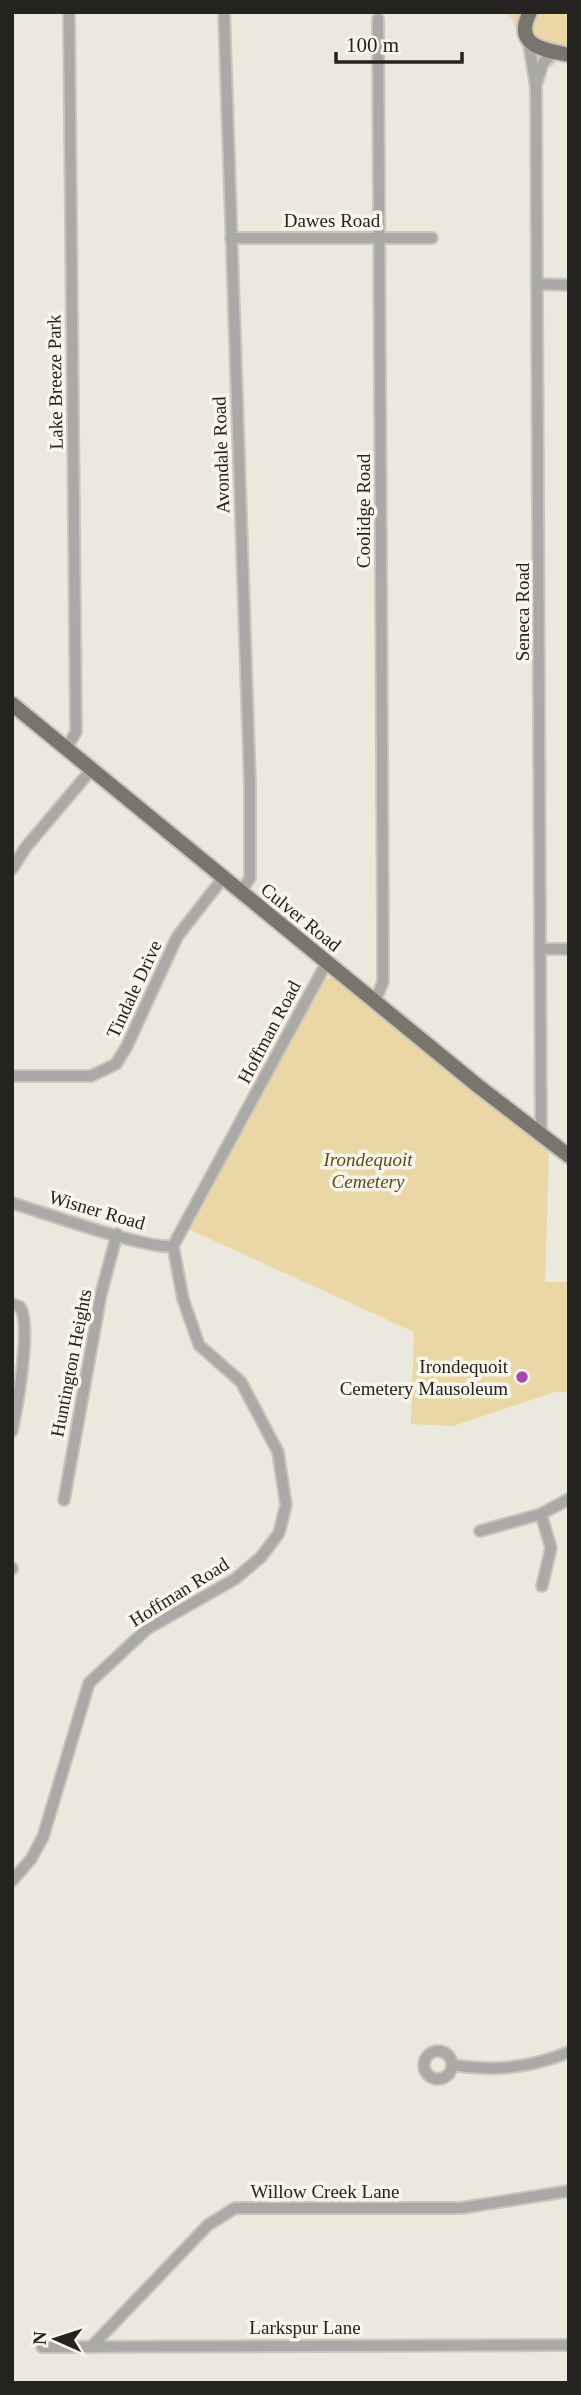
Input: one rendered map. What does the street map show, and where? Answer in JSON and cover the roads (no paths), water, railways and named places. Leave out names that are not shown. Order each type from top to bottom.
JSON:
[{"type":"main road","points":[[525,22],[535,47],[561,52]]},
{"type":"main road","name":"Culver Road","points":[[12,705],[569,1156]]},
{"type":"street","name":"Lake Breeze Park","points":[[66,749],[76,732],[69,12]]},
{"type":"street","name":"Avondale Road","points":[[224,12],[250,786],[250,878],[240,892]]},
{"type":"street","name":"Coolidge Road","points":[[375,1001],[383,982],[378,19]]},
{"type":"street","name":"Seneca Road","points":[[525,22],[536,88],[541,1136]]},
{"type":"street","name":"Seneca Road","points":[[536,88],[543,63],[561,52]]},
{"type":"street","name":"Dawes Road","points":[[232,238],[432,238]]},
{"type":"street","points":[[537,285],[569,285]]},
{"type":"street","points":[[12,869],[26,847],[91,770]]},
{"type":"street","name":"Tindale Drive","points":[[12,1076],[91,1076],[116,1064],[127,1046],[177,937],[223,878]]},
{"type":"street","points":[[542,950],[569,949]]},
{"type":"street","name":"Hoffman Road","points":[[12,1881],[31,1859],[43,1837],[89,1683],[146,1629],[235,1579],[261,1557],[279,1533],[286,1505],[278,1452],[240,1382],[200,1345],[183,1299],[173,1246],[327,962]]},
{"type":"street","name":"Wisner Road","points":[[12,1203],[163,1247],[173,1246]]},
{"type":"street","name":"Huntington Heights","points":[[64,1500],[102,1294],[117,1234]]},
{"type":"street","points":[[12,1304],[20,1307],[24,1317],[20,1388],[12,1431]]},
{"type":"street","points":[[480,1531],[541,1514],[569,1499]]},
{"type":"street","points":[[541,1514],[551,1548],[542,1586]]},
{"type":"street","points":[[452,2065],[513,2068],[569,2052]]},
{"type":"street","name":"Willow Creek Lane","points":[[93,2345],[208,2225],[235,2208],[461,2208],[569,2191]]},
{"type":"street","name":"Larkspur Lane","points":[[42,2347],[569,2345]]},
{"type":"place","name":"Irondequoit Cemetery Mausoleum","points":[[522,1377]]},
{"type":"park label","name":"Irondequoit Cemetery","points":[[368,1170]]}]
